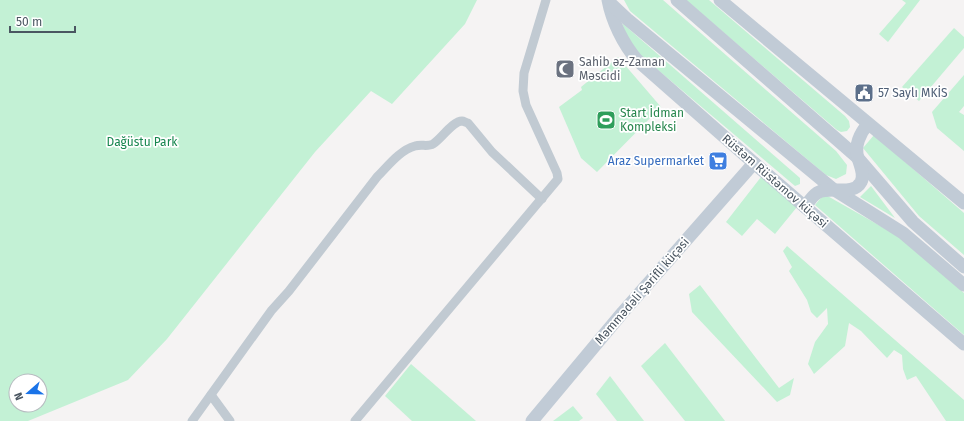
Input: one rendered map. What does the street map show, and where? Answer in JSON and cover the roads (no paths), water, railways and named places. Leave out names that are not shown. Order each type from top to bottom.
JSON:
[{"type":"street","points":[[355,421],[558,179],[558,173],[526,105],[522,91],[524,72],[546,0]]},
{"type":"street","name":"Rüstəm Rüstəmov küçəsi","points":[[608,0],[624,43],[637,60],[964,344]]},
{"type":"street","name":"Rüstəm Rüstəmov küçəsi","points":[[608,0],[627,19],[833,190],[903,233],[964,285]]},
{"type":"street","points":[[677,0],[857,157],[912,222],[964,267]]},
{"type":"street","points":[[720,0],[964,203]]},
{"type":"street","points":[[192,421],[271,310],[289,291],[393,159],[410,147],[417,145],[429,146],[434,144],[456,123],[462,121],[468,124],[492,152],[542,199]]},
{"type":"street","points":[[805,207],[816,193],[823,190],[848,190],[860,183],[863,175],[857,157],[859,136],[868,124]]},
{"type":"street","name":"Məmmədəli Şərifli küçəsi","points":[[532,421],[627,307],[754,163]]},
{"type":"street","points":[[211,395],[230,421]]},
{"type":"place","name":"Sahib əz-Zaman Məscidi","points":[[565,69]]},
{"type":"place","name":"57 Saylı MKİS","points":[[864,93]]},
{"type":"place","name":"Start İdman Kompleksi","points":[[606,120]]},
{"type":"place","name":"Araz Supermarket","points":[[718,161]]},
{"type":"park label","name":"Dağüstu Park","points":[[142,142]]}]
